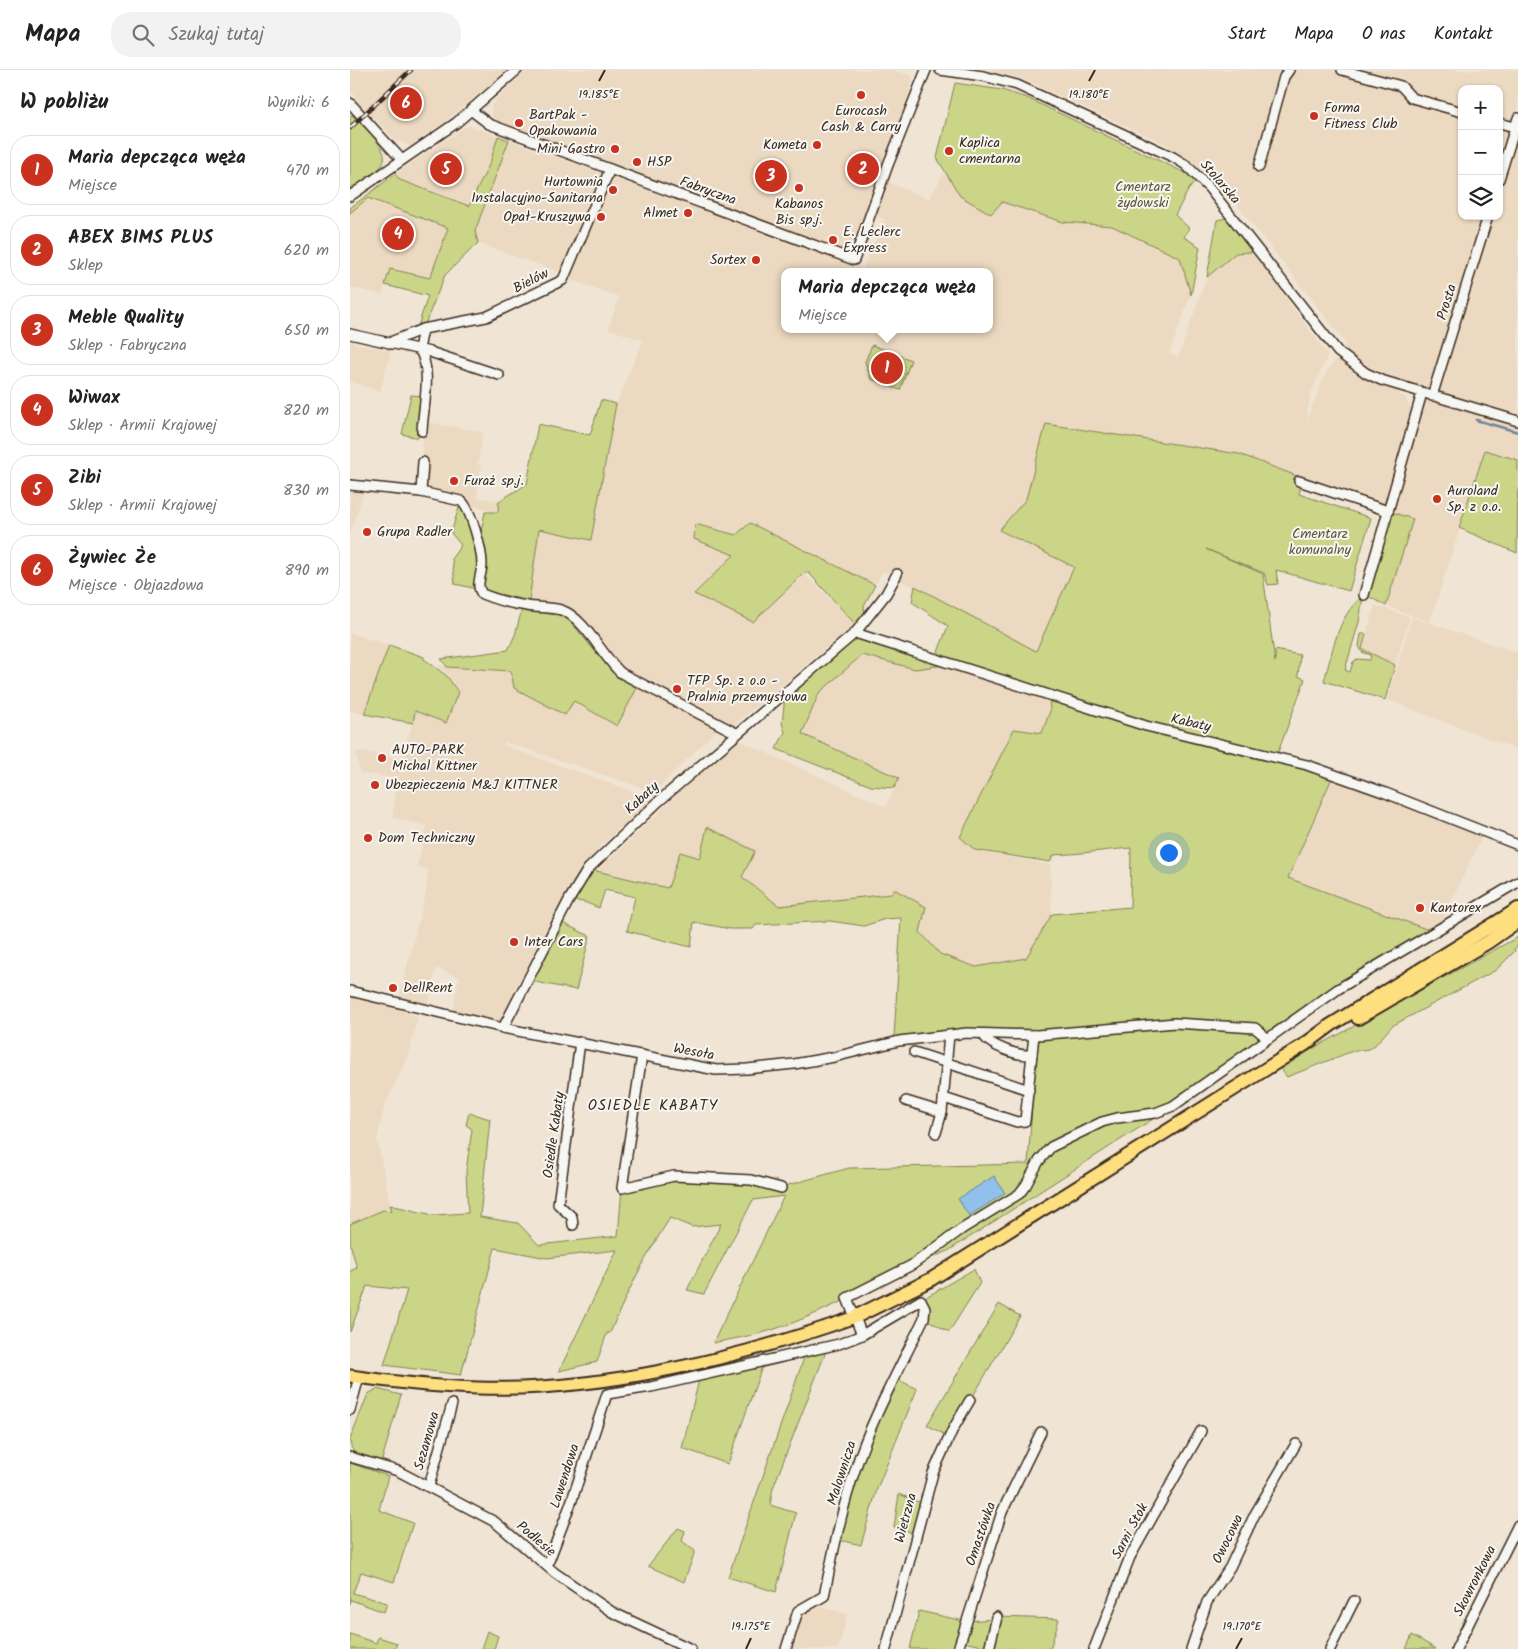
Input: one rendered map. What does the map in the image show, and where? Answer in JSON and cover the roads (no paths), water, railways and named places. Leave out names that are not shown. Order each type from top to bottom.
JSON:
[{"type":"highway","points":[[855,1317],[938,1276],[1304,1046],[1331,1025],[1518,909]]},
{"type":"highway","points":[[1488,942],[1518,921]]},
{"type":"highway","points":[[1304,1046],[1334,1032],[1488,942],[1518,927]]},
{"type":"main road","points":[[355,1377],[423,1385],[479,1388],[570,1384],[741,1354],[796,1338],[855,1317]]},
{"type":"street","points":[[350,196],[472,111],[517,70]]},
{"type":"street","name":"Fabryczna","points":[[472,111],[489,124],[854,260],[888,165],[926,70]]},
{"type":"street","name":"Stolarska","points":[[940,70],[982,76],[1017,85],[1173,157],[1186,165],[1209,188],[1338,352],[1366,373],[1381,380],[1518,421]]},
{"type":"street","points":[[1259,167],[1284,77],[1289,70]]},
{"type":"street","points":[[1342,70],[1401,86],[1412,98],[1458,111]]},
{"type":"street","points":[[350,103],[402,160]]},
{"type":"street","points":[[1500,175],[1518,118]]},
{"type":"street","points":[[1503,124],[1515,128]]},
{"type":"street","name":"Bielów","points":[[391,344],[400,338],[423,329],[486,317],[563,280],[610,169]]},
{"type":"street","name":"Prosta","points":[[1432,396],[1487,220]]},
{"type":"street","points":[[422,431],[427,370],[424,356],[420,349],[423,329]]},
{"type":"street","points":[[350,334],[420,349],[499,374]]},
{"type":"street","points":[[1364,595],[1422,392]]},
{"type":"street","points":[[421,492],[423,462]]},
{"type":"street","points":[[1300,481],[1388,511]]},
{"type":"street","points":[[350,485],[421,492],[453,498],[464,503],[480,549],[482,564],[478,584],[482,594],[500,601],[566,612],[586,630],[611,664],[621,673],[736,733]]},
{"type":"street","name":"Kabaty","points":[[503,1028],[518,995],[588,869],[658,802],[736,733],[855,633],[886,594],[897,574]]},
{"type":"street","name":"Kabaty","points":[[855,633],[1146,726],[1307,766],[1383,792],[1518,845]]},
{"type":"street","points":[[862,1335],[847,1298],[912,1265],[962,1230],[1019,1194],[1039,1161],[1051,1147],[1102,1122],[1155,1113],[1173,1106],[1338,989],[1518,882]]},
{"type":"street","name":"Wesoła","points":[[350,991],[503,1028],[716,1070],[747,1069],[834,1057],[899,1040],[949,1035],[1036,1035],[1175,1023],[1246,1027],[1262,1032],[1267,1038]]},
{"type":"street","points":[[984,1034],[988,1042],[1022,1056],[1032,1054]]},
{"type":"street","points":[[936,1132],[944,1098],[949,1035]]},
{"type":"street","points":[[944,1098],[1022,1123],[1026,1118],[1032,1054],[1036,1035]]},
{"type":"street","name":"Osiedle Kabaty","points":[[573,1225],[572,1217],[558,1204],[580,1042]]},
{"type":"street","points":[[914,1052],[948,1061],[1029,1090]]},
{"type":"street","points":[[642,1055],[622,1188],[674,1176],[751,1180],[781,1188]]},
{"type":"street","points":[[906,1101],[942,1112]]},
{"type":"street","name":"Malownicza","points":[[786,1649],[798,1611],[824,1596],[840,1524],[855,1470],[875,1420],[924,1318],[925,1308],[921,1300],[862,1335]]},
{"type":"street","name":"Lawendowa","points":[[547,1566],[571,1503],[607,1394],[651,1387],[838,1344],[862,1335]]},
{"type":"street","points":[[350,1410],[355,1377]]},
{"type":"street","name":"Wietrzna","points":[[886,1649],[933,1473],[953,1428],[970,1400]]},
{"type":"street","name":"Sezamowa","points":[[428,1486],[452,1404]]},
{"type":"street","name":"Sarni Stok","points":[[1094,1649],[1130,1558],[1201,1431]]},
{"type":"street","name":"Omastówka","points":[[958,1649],[1002,1512],[1041,1432]]},
{"type":"street","name":"Owocowa","points":[[1191,1649],[1207,1602],[1230,1567],[1255,1514],[1296,1444]]},
{"type":"street","name":"Podlesie","points":[[350,1457],[398,1471],[495,1522],[547,1566],[612,1612],[690,1649]]},
{"type":"street","name":"Skowronkowa","points":[[1456,1649],[1518,1525]]},
{"type":"street","points":[[1330,1649],[1354,1602]]},
{"type":"street","points":[[989,1649],[997,1617]]},
{"type":"water","points":[[994,1176],[1005,1193],[969,1216],[958,1199]]},
{"type":"waterway","points":[[1476,420],[1518,432]]},
{"type":"railway","points":[[350,128],[411,70]]},
{"type":"place","name":"Eurocash Cash & Carry","points":[[861,95]]},
{"type":"place","name":"Żywiec Że","points":[[406,103]]},
{"type":"place","name":"Forma Fitness Club","points":[[1314,116]]},
{"type":"place","name":"BartPak - Opakowania","points":[[519,123]]},
{"type":"place","name":"Kometa","points":[[817,145]]},
{"type":"place","name":"Mini Gastro","points":[[615,149]]},
{"type":"place","name":"Kaplica cmentarna","points":[[949,151]]},
{"type":"place","name":"HSP","points":[[637,162]]},
{"type":"place","name":"Zibi","points":[[446,169]]},
{"type":"place","name":"ABEX BIMS PLUS","points":[[863,169]]},
{"type":"place","name":"Meble Quality","points":[[771,176]]},
{"type":"place","name":"Kabanos Bis sp.j.","points":[[799,188]]},
{"type":"place","name":"Hurtownia Instalacyjno-Sanitarna","points":[[613,190]]},
{"type":"place","name":"Almet","points":[[688,213]]},
{"type":"place","name":"Opał-Kruszywa","points":[[601,217]]},
{"type":"place","name":"Wiwax","points":[[398,234]]},
{"type":"place","name":"E. Leclerc Express","points":[[833,240]]},
{"type":"place","name":"Sortex","points":[[756,260]]},
{"type":"place","name":"Maria depcząca węża","points":[[887,368]]},
{"type":"place","name":"Furaż sp.j.","points":[[454,481]]},
{"type":"place","name":"Auroland Sp. z o.o.","points":[[1437,499]]},
{"type":"place","name":"Grupa Radler","points":[[367,532]]},
{"type":"place","name":"TFP Sp. z o.o - Pralnia przemysłowa","points":[[677,689]]},
{"type":"place","name":"AUTO-PARK Michal Kittner","points":[[382,758]]},
{"type":"place","name":"Ubezpieczenia M&J KITTNER","points":[[375,785]]},
{"type":"place","name":"Dom Techniczny","points":[[368,838]]},
{"type":"place","name":"Kantorex","points":[[1420,908]]},
{"type":"place","name":"Inter Cars","points":[[514,942]]},
{"type":"place","name":"DellRent","points":[[393,988]]},
{"type":"district","name":"OSIEDLE KABATY","points":[[653,1106]]},
{"type":"park label","name":"Cmentarz żydowski","points":[[1143,196]]},
{"type":"park label","name":"Cmentarz komunalny","points":[[1320,542]]}]
